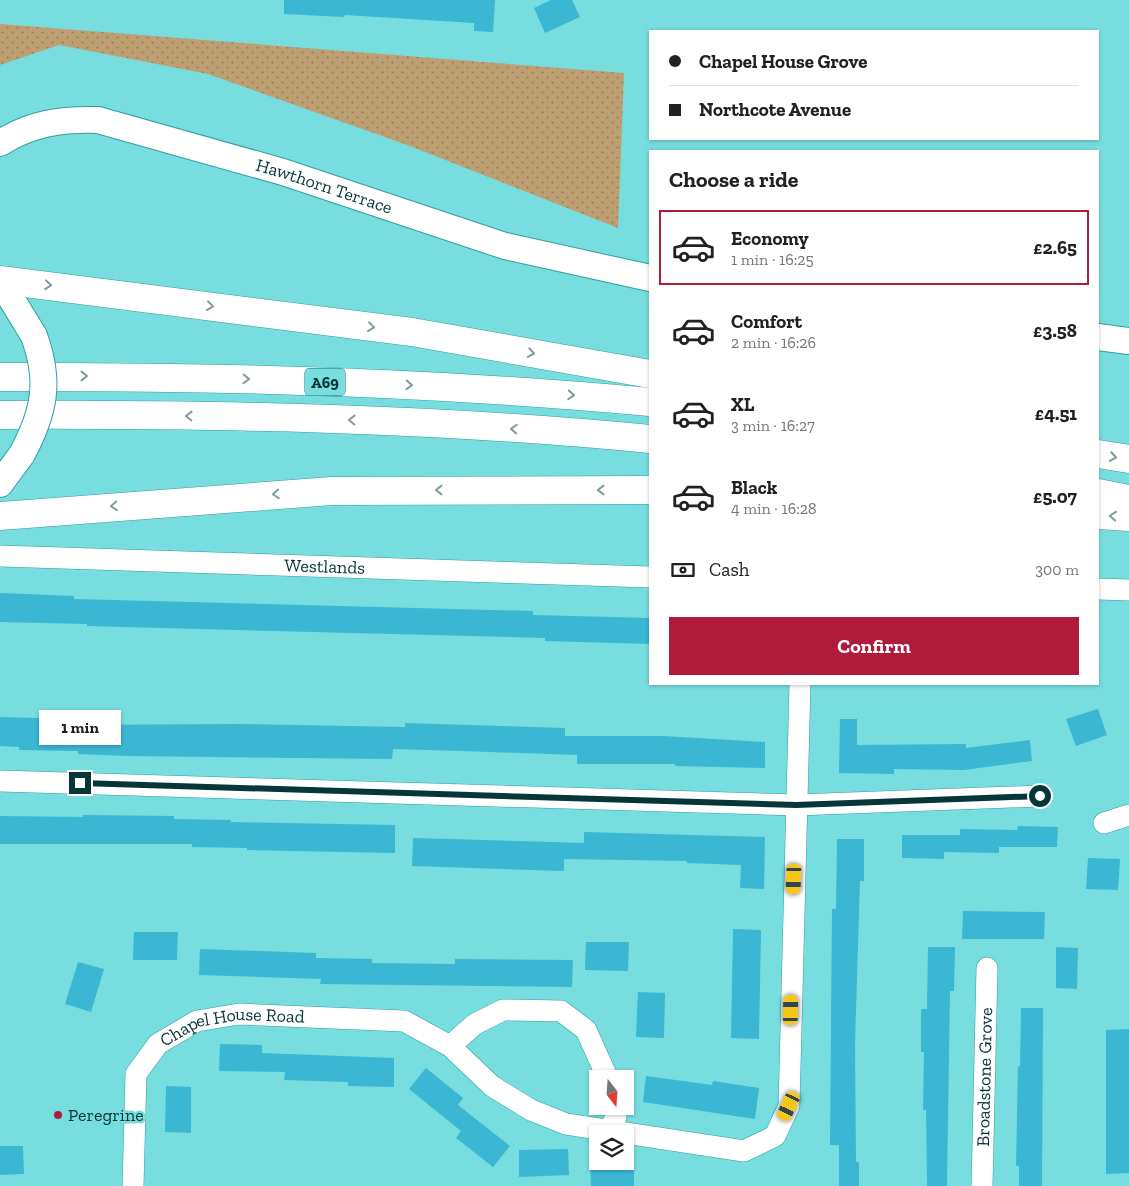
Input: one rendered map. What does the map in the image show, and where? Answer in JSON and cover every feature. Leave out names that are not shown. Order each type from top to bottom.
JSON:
[{"type":"highway","points":[[0,280],[412,332],[649,374]]},
{"type":"highway","name":"A69","points":[[0,377],[131,376],[364,383],[649,402]]},
{"type":"highway","name":"A69","points":[[0,415],[131,415],[364,420],[587,433],[649,439]]},
{"type":"highway","points":[[1099,454],[1129,460]]},
{"type":"highway","points":[[0,516],[332,490],[649,490]]},
{"type":"highway","points":[[1099,493],[1129,499]]},
{"type":"highway","points":[[1099,515],[1129,517]]},
{"type":"main road","name":"Hawthorn Terrace","points":[[0,143],[18,131],[39,124],[67,119],[98,120],[283,172],[505,246],[649,278]]},
{"type":"main road","points":[[0,280],[34,336],[43,368],[43,402],[35,428],[22,454],[0,484]]},
{"type":"main road","points":[[1099,337],[1129,341]]},
{"type":"street","name":"Westlands","points":[[0,556],[649,577]]},
{"type":"street","points":[[1099,589],[1129,590]]},
{"type":"street","name":"Chapel House Road","points":[[634,1135],[744,1151],[775,1136],[789,1106],[800,685]]},
{"type":"street","points":[[0,781],[796,805],[1040,796]]},
{"type":"street","points":[[1104,823],[1129,815]]},
{"type":"street","name":"Broadstone Grove","points":[[982,1186],[987,968]]},
{"type":"street","points":[[450,1046],[475,1024],[503,1010],[561,1011],[586,1030],[604,1070]]},
{"type":"street","name":"Chapel House Road","points":[[133,1186],[136,1074],[158,1044],[197,1020],[239,1014],[404,1021],[450,1046],[492,1086],[531,1110],[566,1124],[589,1128]]},
{"type":"shaded area","points":[[0,24],[624,73],[618,228],[410,146],[208,74],[59,45],[0,65]]},
{"type":"building","points":[[284,0],[495,0],[493,32],[474,31],[474,23],[345,15],[344,17],[284,14]]},
{"type":"building","points":[[551,0],[572,0],[580,17],[545,33],[534,8]]},
{"type":"building","points":[[0,593],[74,596],[74,599],[533,611],[533,615],[649,618],[649,644],[545,641],[545,638],[0,622]]},
{"type":"building","points":[[1098,709],[1107,735],[1076,746],[1066,719]]},
{"type":"building","points":[[0,717],[74,719],[74,725],[238,724],[405,727],[405,723],[565,728],[565,736],[663,736],[765,742],[765,768],[675,766],[675,764],[577,764],[577,755],[393,749],[392,759],[78,754],[78,751],[19,750],[19,747],[0,746]]},
{"type":"building","points":[[840,719],[857,719],[857,745],[966,744],[966,748],[1030,740],[1032,761],[964,770],[894,769],[894,774],[839,773]]},
{"type":"building","points":[[83,815],[174,816],[174,819],[231,820],[231,822],[395,825],[395,853],[247,850],[247,848],[192,847],[192,844],[0,844],[0,816],[83,817]]},
{"type":"building","points":[[1018,826],[1058,827],[1057,847],[999,847],[999,853],[944,852],[944,859],[902,858],[902,835],[960,835],[960,829],[1017,830]]},
{"type":"building","points":[[584,832],[765,837],[764,889],[740,888],[741,865],[687,863],[687,861],[564,859],[564,871],[412,866],[413,838],[584,843]]},
{"type":"building","points":[[837,839],[864,839],[864,881],[860,881],[855,1044],[856,1162],[859,1162],[859,1186],[839,1186],[839,1145],[830,1145],[832,909],[836,909]]},
{"type":"building","points":[[1088,858],[1120,859],[1118,890],[1086,889]]},
{"type":"building","points":[[963,911],[1045,912],[1044,939],[962,939]]},
{"type":"building","points":[[733,929],[761,930],[759,1039],[731,1038]]},
{"type":"building","points":[[134,932],[178,932],[177,960],[133,960]]},
{"type":"building","points":[[586,942],[629,942],[628,971],[585,970]]},
{"type":"building","points":[[928,947],[955,947],[954,991],[950,991],[947,1186],[927,1186],[926,1110],[923,1110],[924,1052],[921,1052],[921,1009],[927,1009]]},
{"type":"building","points":[[1056,947],[1078,948],[1077,989],[1056,988]]},
{"type":"building","points":[[200,949],[316,953],[316,958],[372,959],[372,963],[455,964],[455,959],[573,960],[572,987],[320,984],[321,979],[199,975]]},
{"type":"building","points":[[78,962],[104,969],[91,1012],[65,1004]]},
{"type":"building","points":[[638,992],[665,993],[664,1038],[636,1037]]},
{"type":"building","points":[[1021,1008],[1043,1008],[1042,1186],[1019,1186],[1019,1166],[1016,1166]]},
{"type":"building","points":[[1129,1029],[1129,1173],[1106,1174],[1106,1030]]},
{"type":"building","points":[[220,1044],[262,1045],[262,1053],[394,1058],[394,1087],[348,1086],[348,1082],[284,1080],[285,1072],[219,1071]]},
{"type":"building","points":[[426,1068],[463,1098],[458,1105],[510,1146],[493,1167],[456,1138],[461,1131],[409,1089]]},
{"type":"building","points":[[646,1076],[712,1085],[713,1081],[759,1088],[755,1119],[643,1102]]},
{"type":"building","points":[[166,1086],[191,1087],[191,1133],[165,1132]]},
{"type":"building","points":[[0,1146],[23,1146],[24,1174],[0,1175]]},
{"type":"building","points":[[568,1149],[569,1175],[519,1177],[519,1150]]},
{"type":"building","points":[[590,1170],[634,1170],[634,1186],[591,1186]]},
{"type":"place","name":"Peregrine","points":[[58,1115]]},
{"type":"route","points":[[80,783],[796,805],[1040,796]]}]
